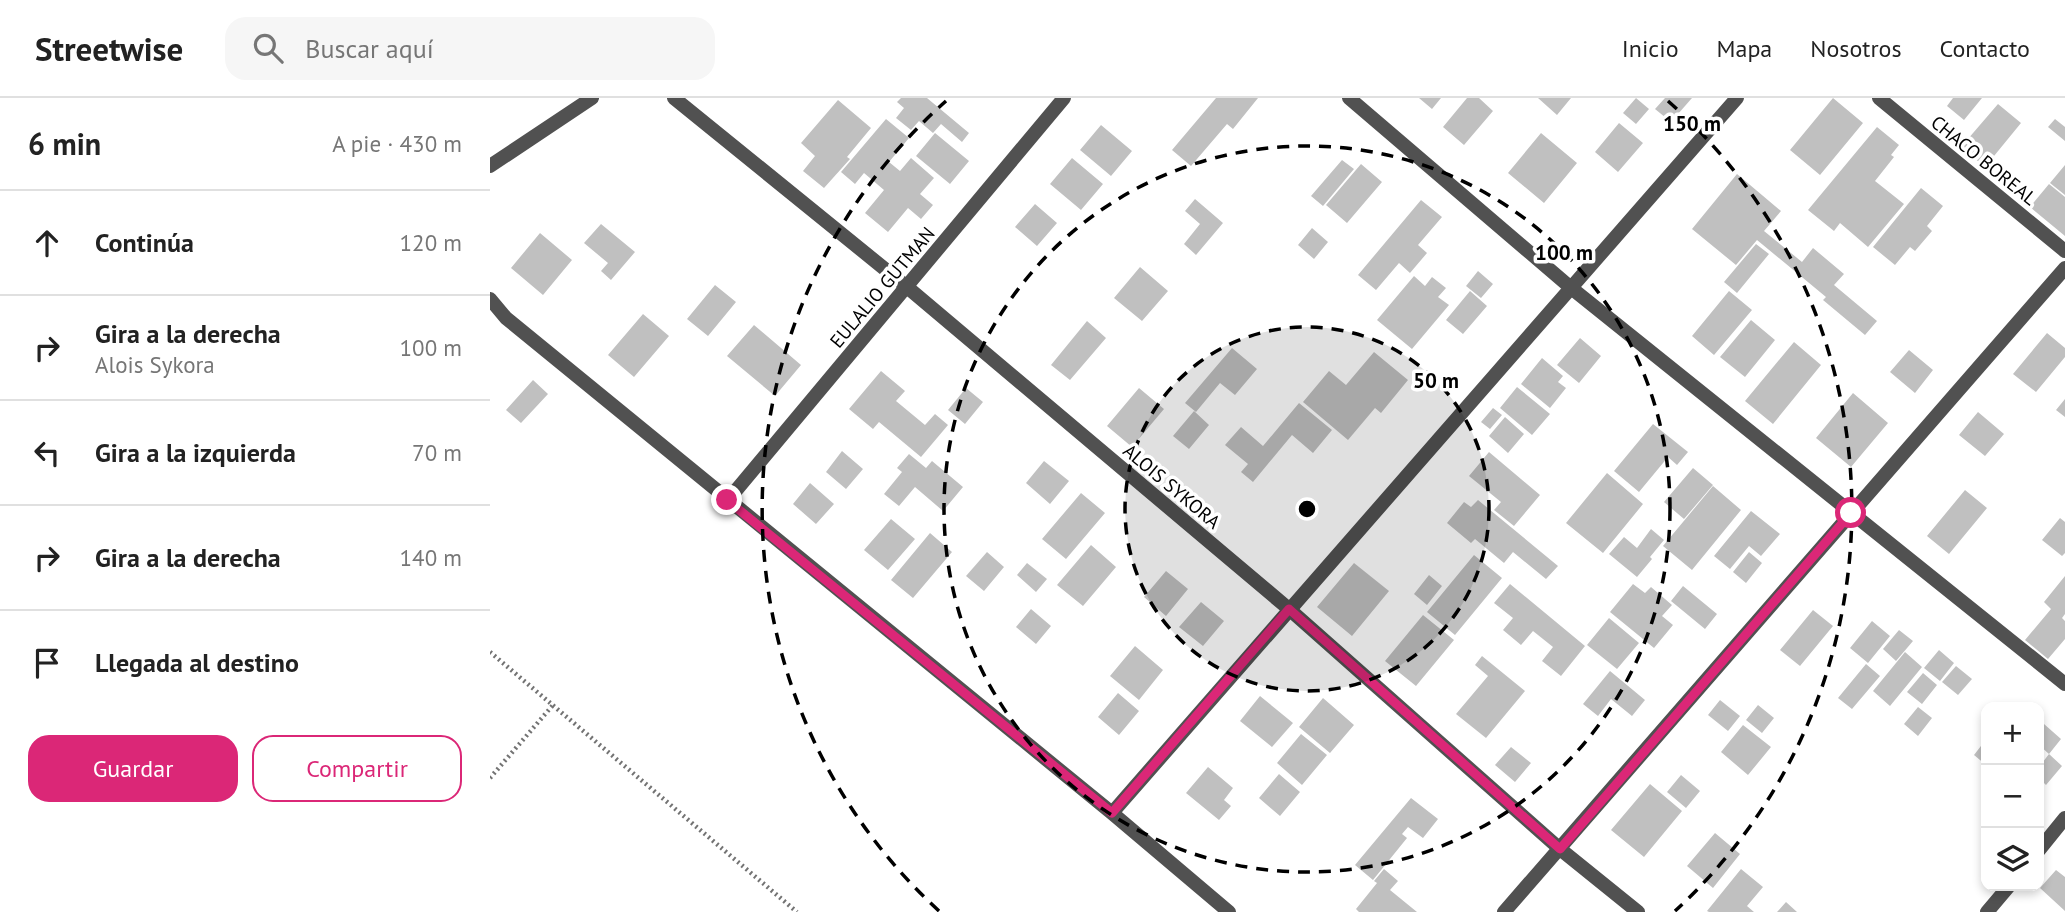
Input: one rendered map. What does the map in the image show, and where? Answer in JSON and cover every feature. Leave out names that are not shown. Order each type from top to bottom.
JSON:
[{"type":"street","points":[[490,166],[592,98]]},
{"type":"street","name":"ALOIS SYKORA","points":[[674,98],[907,287],[1289,609],[1560,849],[1638,912]]},
{"type":"street","name":"EULALIO GUTMAN","points":[[727,500],[1064,98]]},
{"type":"street","points":[[1349,98],[1570,287],[2065,684]]},
{"type":"street","points":[[1112,813],[1737,98]]},
{"type":"street","name":"CHACO BOREAL","points":[[1879,98],[2065,251]]},
{"type":"street","points":[[1504,912],[2065,268]]},
{"type":"street","points":[[490,299],[506,318],[1112,813],[1229,912]]},
{"type":"street","points":[[2044,844],[2065,818]]},
{"type":"street","points":[[1987,912],[2005,891]]},
{"type":"path","points":[[490,652],[797,912]]},
{"type":"path","points":[[490,778],[553,705]]},
{"type":"building","points":[[901,98],[927,98],[969,133],[962,142],[941,124],[933,133],[919,121],[911,130],[896,118],[904,108],[897,102]]},
{"type":"building","points":[[1216,98],[1258,98],[1233,129],[1227,124],[1191,166],[1172,150]]},
{"type":"building","points":[[1419,98],[1441,98],[1432,109]]},
{"type":"building","points":[[1467,98],[1479,98],[1493,111],[1464,145],[1443,127]]},
{"type":"building","points":[[1538,98],[1571,98],[1557,115]]},
{"type":"building","points":[[1636,98],[1649,109],[1636,124],[1623,113]]},
{"type":"building","points":[[1665,98],[1692,98],[1671,122],[1655,109]]},
{"type":"building","points":[[1833,98],[1863,123],[1820,175],[1790,150]]},
{"type":"building","points":[[1953,98],[1982,98],[1964,120],[1947,106]]},
{"type":"building","points":[[838,100],[871,128],[847,157],[850,159],[824,188],[803,171],[815,156],[801,143]]},
{"type":"building","points":[[1998,104],[2021,123],[1985,167],[1961,147]]},
{"type":"building","points":[[886,119],[909,138],[889,162],[900,171],[911,158],[934,178],[920,194],[933,205],[921,219],[908,208],[888,232],[865,213],[884,190],[864,173],[855,184],[841,172]]},
{"type":"building","points":[[2055,119],[2065,127],[2065,141],[2048,127]]},
{"type":"building","points":[[1619,123],[1643,143],[1618,172],[1595,152]]},
{"type":"building","points":[[1101,125],[1132,151],[1111,176],[1080,150]]},
{"type":"building","points":[[1877,127],[1899,145],[1891,155],[1894,157],[1875,181],[1904,204],[1868,247],[1840,223],[1834,231],[1808,210]]},
{"type":"building","points":[[935,133],[969,161],[950,184],[916,156]]},
{"type":"building","points":[[1541,133],[1577,163],[1544,203],[1508,173]]},
{"type":"building","points":[[1072,158],[1103,184],[1081,210],[1050,184]]},
{"type":"building","points":[[1342,160],[1354,169],[1323,206],[1311,196]]},
{"type":"building","points":[[1361,164],[1382,182],[1347,223],[1326,205]]},
{"type":"building","points":[[2065,165],[2065,195],[2050,183]]},
{"type":"building","points":[[1737,174],[1781,211],[1764,231],[1802,262],[1813,248],[1844,274],[1834,285],[1877,321],[1865,335],[1823,300],[1826,297],[1757,240],[1736,265],[1692,229]]},
{"type":"building","points":[[2049,184],[2065,197],[2065,236],[2030,207]]},
{"type":"building","points":[[1921,188],[1943,206],[1927,226],[1932,231],[1915,251],[1910,247],[1895,265],[1873,247]]},
{"type":"building","points":[[1195,199],[1223,223],[1196,255],[1184,244],[1200,224],[1185,211]]},
{"type":"building","points":[[1421,200],[1442,217],[1418,245],[1427,253],[1410,273],[1399,263],[1376,290],[1358,275]]},
{"type":"building","points":[[1035,204],[1057,223],[1037,246],[1015,227]]},
{"type":"building","points":[[601,224],[635,252],[611,280],[601,271],[608,263],[584,243]]},
{"type":"building","points":[[1312,228],[1328,242],[1314,259],[1298,245]]},
{"type":"building","points":[[540,233],[572,260],[543,295],[511,268]]},
{"type":"building","points":[[1756,244],[1769,254],[1737,293],[1724,282]]},
{"type":"building","points":[[1140,267],[1168,291],[1142,321],[1114,298]]},
{"type":"building","points":[[1478,271],[1493,284],[1481,298],[1466,286]]},
{"type":"building","points":[[1414,276],[1425,286],[1432,277],[1446,288],[1438,297],[1449,305],[1412,349],[1377,320]]},
{"type":"building","points":[[715,285],[736,302],[708,336],[687,319]]},
{"type":"building","points":[[1470,291],[1487,306],[1463,334],[1446,320]]},
{"type":"building","points":[[1729,291],[1752,310],[1714,355],[1692,336]]},
{"type":"building","points":[[643,314],[669,336],[634,377],[608,355]]},
{"type":"building","points":[[1751,320],[1775,340],[1745,377],[1720,357]]},
{"type":"building","points":[[1087,321],[1106,338],[1070,380],[1051,365]]},
{"type":"building","points":[[754,325],[801,365],[775,396],[727,356]]},
{"type":"building","points":[[2047,333],[2065,348],[2065,357],[2036,392],[2013,374]]},
{"type":"building","points":[[1580,338],[1601,356],[1579,383],[1557,365]]},
{"type":"building","points":[[1794,342],[1821,365],[1773,424],[1745,401]]},
{"type":"building","points":[[1232,348],[1257,369],[1235,395],[1220,383],[1196,412],[1185,403]]},
{"type":"building","points":[[1909,350],[1933,370],[1915,393],[1890,372]]},
{"type":"building","points":[[1374,352],[1408,380],[1381,413],[1375,408],[1348,440],[1303,402],[1329,371],[1346,385]]},
{"type":"building","points":[[1542,358],[1563,376],[1558,382],[1566,388],[1550,408],[1521,384]]},
{"type":"building","points":[[881,371],[905,391],[896,401],[925,425],[935,414],[948,425],[921,457],[879,422],[873,429],[849,409]]},
{"type":"building","points":[[533,380],[548,394],[521,423],[506,410]]},
{"type":"building","points":[[1517,387],[1550,414],[1532,435],[1500,408]]},
{"type":"building","points":[[966,388],[983,402],[965,424],[948,410]]},
{"type":"building","points":[[1139,388],[1164,409],[1132,447],[1107,426]]},
{"type":"building","points":[[1853,393],[1888,423],[1851,467],[1816,438]]},
{"type":"building","points":[[2065,399],[2065,417],[2056,410]]},
{"type":"building","points":[[1299,403],[1332,430],[1313,453],[1292,435],[1253,482],[1241,472],[1248,464],[1225,445],[1241,427],[1263,446]]},
{"type":"building","points":[[1493,408],[1502,415],[1490,429],[1481,422]]},
{"type":"building","points":[[1194,411],[1209,425],[1189,449],[1173,436]]},
{"type":"building","points":[[1978,412],[2004,434],[1985,456],[1959,435]]},
{"type":"building","points":[[1505,417],[1524,434],[1508,453],[1489,436]]},
{"type":"building","points":[[1653,424],[1688,452],[1677,465],[1668,457],[1639,492],[1614,471]]},
{"type":"building","points":[[842,451],[863,469],[846,489],[826,472]]},
{"type":"building","points":[[1489,452],[1540,495],[1514,526],[1494,510],[1501,502],[1469,476]]},
{"type":"building","points":[[909,454],[926,468],[932,461],[963,487],[943,511],[915,487],[899,506],[884,494],[902,472],[897,468]]},
{"type":"building","points":[[1044,461],[1069,481],[1050,504],[1026,483]]},
{"type":"building","points":[[1693,468],[1713,485],[1684,519],[1664,502]]},
{"type":"building","points":[[1607,473],[1643,504],[1603,553],[1566,523]]},
{"type":"building","points":[[810,483],[834,504],[816,524],[793,504]]},
{"type":"building","points":[[1713,486],[1741,510],[1692,570],[1663,546]]},
{"type":"building","points":[[1965,490],[1987,508],[1949,554],[1927,536]]},
{"type":"building","points":[[1081,493],[1105,513],[1066,559],[1042,539]]},
{"type":"building","points":[[1478,500],[1558,566],[1546,579],[1513,552],[1504,563],[1475,539],[1471,543],[1447,523],[1464,502],[1471,507]]},
{"type":"building","points":[[1751,511],[1780,534],[1761,556],[1749,546],[1730,569],[1714,556]]},
{"type":"building","points":[[2060,518],[2065,522],[2065,553],[2062,556],[2042,540]]},
{"type":"building","points":[[891,519],[915,539],[888,570],[864,550]]},
{"type":"building","points":[[1651,529],[1664,540],[1637,577],[1609,554],[1624,537],[1637,548]]},
{"type":"building","points":[[930,533],[952,552],[913,598],[891,580]]},
{"type":"building","points":[[1091,545],[1116,567],[1083,606],[1057,585]]},
{"type":"building","points":[[987,552],[1004,567],[984,591],[966,576]]},
{"type":"building","points":[[1749,552],[1762,563],[1746,583],[1733,572]]},
{"type":"building","points":[[1474,555],[1502,578],[1455,635],[1427,612]]},
{"type":"building","points":[[1027,563],[1047,579],[1036,592],[1017,575]]},
{"type":"building","points":[[1354,563],[1389,591],[1352,636],[1317,607]]},
{"type":"building","points":[[1166,571],[1188,589],[1166,616],[1144,597]]},
{"type":"building","points":[[1429,575],[1442,586],[1427,605],[1414,594]]},
{"type":"building","points":[[2065,576],[2065,614],[2062,618],[2065,621],[2065,639],[2048,659],[2025,640],[2051,609],[2044,602]]},
{"type":"building","points":[[1510,584],[1585,646],[1561,676],[1542,661],[1553,647],[1533,631],[1521,645],[1503,630],[1513,618],[1494,603]]},
{"type":"building","points":[[1633,584],[1645,593],[1651,587],[1672,605],[1662,616],[1673,625],[1654,648],[1610,612]]},
{"type":"building","points":[[1683,586],[1717,614],[1705,629],[1671,601]]},
{"type":"building","points":[[1201,602],[1224,621],[1203,646],[1179,627]]},
{"type":"building","points":[[1031,609],[1051,626],[1036,644],[1016,627]]},
{"type":"building","points":[[1813,610],[1833,626],[1800,666],[1780,650]]},
{"type":"building","points":[[1423,615],[1454,640],[1416,686],[1385,661]]},
{"type":"building","points":[[1609,618],[1639,643],[1617,669],[1587,645]]},
{"type":"building","points":[[1872,621],[1890,636],[1868,663],[1850,648]]},
{"type":"building","points":[[1899,630],[1913,641],[1896,661],[1883,649]]},
{"type":"building","points":[[1135,646],[1163,670],[1139,700],[1110,676]]},
{"type":"building","points":[[1939,650],[1954,663],[1940,681],[1924,668]]},
{"type":"building","points":[[1905,652],[1922,667],[1890,706],[1873,691]]},
{"type":"building","points":[[1482,656],[1525,691],[1486,738],[1456,714],[1488,676],[1475,665]]},
{"type":"building","points":[[1866,664],[1880,676],[1852,709],[1838,698]]},
{"type":"building","points":[[1956,666],[1972,679],[1958,695],[1942,682]]},
{"type":"building","points":[[1610,671],[1645,700],[1632,716],[1611,699],[1598,716],[1583,704]]},
{"type":"building","points":[[1923,673],[1937,685],[1922,704],[1907,692]]},
{"type":"building","points":[[1118,693],[1139,711],[1119,735],[1098,717]]},
{"type":"building","points":[[1260,696],[1293,723],[1272,747],[1240,721]]},
{"type":"building","points":[[1323,698],[1354,725],[1330,753],[1299,727]]},
{"type":"building","points":[[1720,700],[1740,716],[1728,731],[1708,715]]},
{"type":"building","points":[[1758,705],[1774,718],[1762,733],[1746,720]]},
{"type":"building","points":[[1918,707],[1932,718],[1918,736],[1904,724]]},
{"type":"building","points":[[2044,724],[2061,739],[2049,754],[2044,750]]},
{"type":"building","points":[[1743,725],[1771,747],[1748,775],[1721,752]]},
{"type":"building","points":[[1301,734],[1327,755],[1302,785],[1277,763]]},
{"type":"building","points":[[1981,746],[1981,761],[1974,755]]},
{"type":"building","points":[[1511,747],[1531,763],[1515,782],[1495,765]]},
{"type":"building","points":[[2049,754],[2062,766],[2046,785],[2044,783],[2044,760]]},
{"type":"building","points":[[1208,767],[1233,788],[1224,800],[1231,806],[1219,820],[1186,793]]},
{"type":"building","points":[[1279,774],[1300,792],[1280,816],[1259,798]]},
{"type":"building","points":[[1681,775],[1700,791],[1686,808],[1667,792]]},
{"type":"building","points":[[1650,784],[1682,811],[1644,857],[1611,830]]},
{"type":"building","points":[[1411,798],[1438,819],[1423,838],[1408,827],[1402,834],[1407,838],[1373,880],[1355,865]]},
{"type":"building","points":[[1715,833],[1740,854],[1713,888],[1687,866]]},
{"type":"building","points":[[1384,869],[1398,881],[1390,890],[1417,912],[1359,912],[1356,909],[1377,883],[1374,881]]},
{"type":"building","points":[[1741,869],[1763,887],[1747,906],[1754,912],[1707,911]]},
{"type":"building","points":[[2056,870],[2065,877],[2065,911],[2043,891],[2044,884]]},
{"type":"building","points":[[1786,902],[1797,912],[1777,912]]},
{"type":"route","points":[[727,500],[1112,813],[1289,609],[1560,849],[1851,513]]}]
